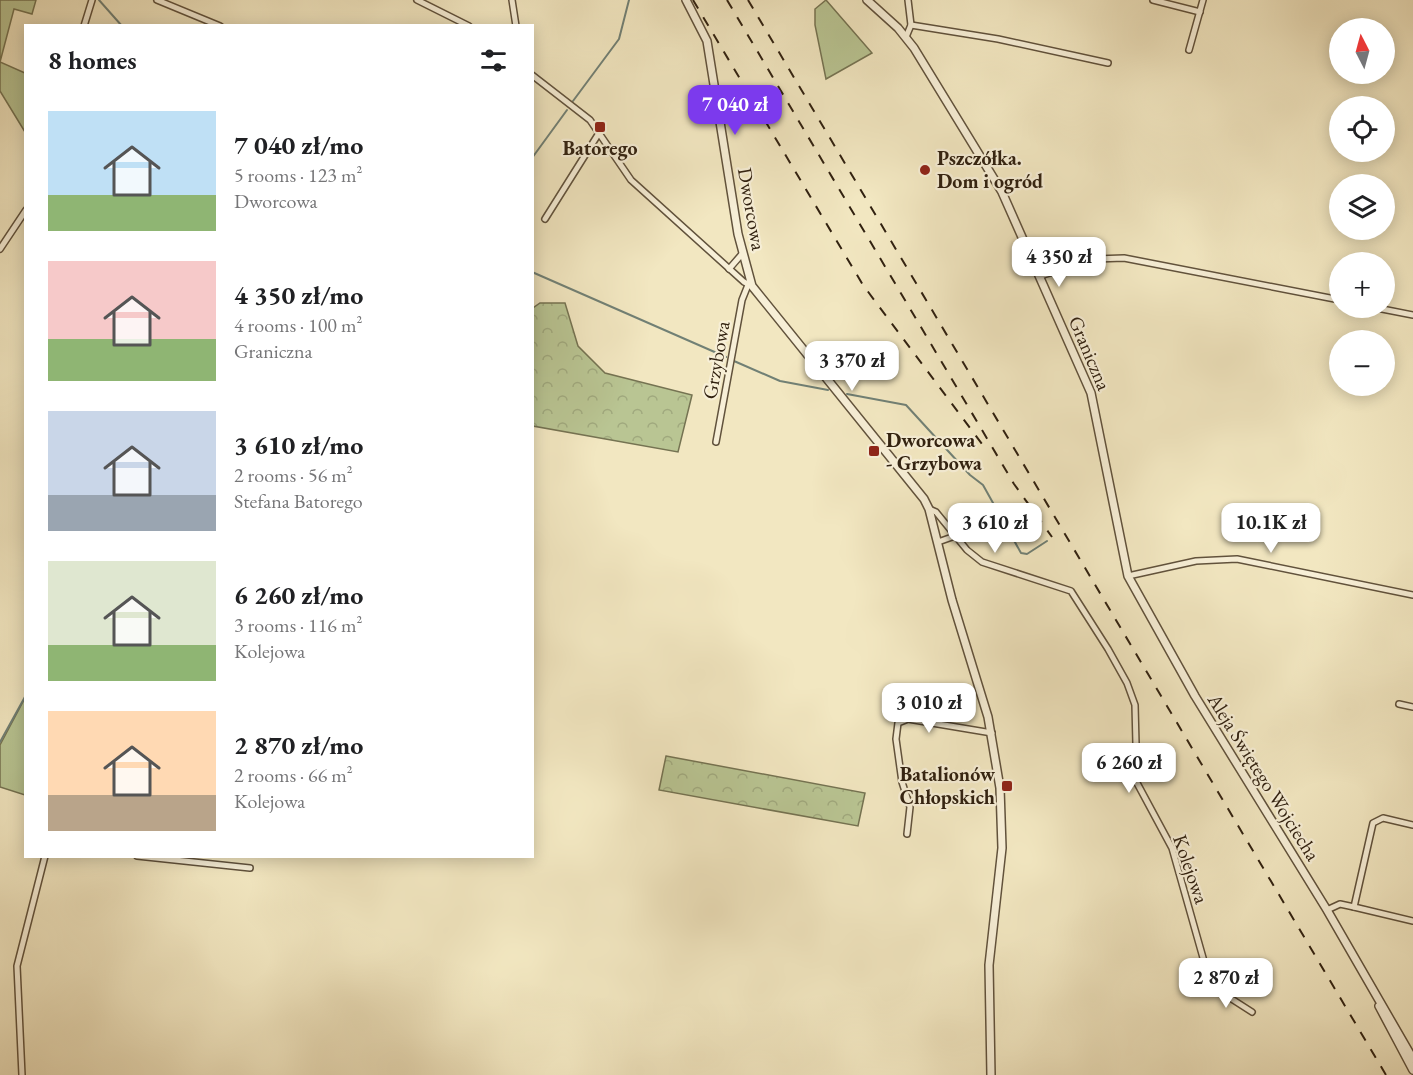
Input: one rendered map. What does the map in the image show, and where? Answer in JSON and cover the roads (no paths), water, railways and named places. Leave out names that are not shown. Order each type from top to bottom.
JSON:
[{"type":"street","points":[[85,24],[92,0]]},
{"type":"street","points":[[157,0],[215,24]]},
{"type":"street","points":[[417,0],[465,24]]},
{"type":"street","points":[[512,0],[516,24]]},
{"type":"street","name":"Dworcowa","points":[[686,0],[706,40],[742,254],[750,286]]},
{"type":"street","name":"Graniczna","points":[[867,0],[906,37],[1002,192],[1091,393],[1128,576]]},
{"type":"street","points":[[906,37],[911,25],[908,0]]},
{"type":"street","points":[[1153,0],[1200,12]]},
{"type":"street","points":[[1189,50],[1203,0]]},
{"type":"street","points":[[911,25],[998,39],[1108,63]]},
{"type":"street","points":[[534,77],[590,120],[631,180],[750,286],[924,499],[929,509],[992,733],[1000,788],[1003,828],[989,965],[988,1024],[991,1075]]},
{"type":"street","points":[[545,219],[599,133]]},
{"type":"street","points":[[0,249],[24,213]]},
{"type":"street","points":[[729,269],[742,254]]},
{"type":"street","points":[[1040,276],[1095,260],[1125,258],[1329,298]]},
{"type":"street","name":"Grzybowa","points":[[716,442],[742,300],[750,286]]},
{"type":"street","points":[[1395,312],[1413,315]]},
{"type":"street","points":[[929,509],[936,512],[955,536],[938,542]]},
{"type":"street","name":"Kolejowa","points":[[955,536],[982,562],[1071,591],[1108,649],[1132,694],[1136,714],[1137,783],[1172,848],[1209,979],[1213,987],[1252,1012]]},
{"type":"street","points":[[1128,576],[1196,561],[1237,559],[1413,595]]},
{"type":"street","name":"Aleja Świętego Wojciecha","points":[[1128,576],[1195,696],[1327,910],[1413,1059]]},
{"type":"street","points":[[1399,704],[1413,707]]},
{"type":"street","points":[[907,834],[910,807],[902,782],[896,739],[898,723],[906,718],[992,733]]},
{"type":"street","points":[[1354,907],[1373,823],[1383,818],[1413,825]]},
{"type":"street","points":[[22,1075],[16,966],[44,858]]},
{"type":"street","points":[[156,858],[250,868]]},
{"type":"street","points":[[1327,910],[1340,904],[1413,921]]},
{"type":"street","name":"Aleja Świętego Wojciecha","points":[[1375,994],[1389,1028],[1413,1070]]},
{"type":"waterway","points":[[99,0],[120,24]]},
{"type":"waterway","points":[[573,101],[619,39],[629,0]]},
{"type":"waterway","points":[[534,155],[567,110]]},
{"type":"waterway","points":[[534,273],[726,357]]},
{"type":"waterway","points":[[734,361],[780,381],[828,390]]},
{"type":"waterway","points":[[847,394],[906,405],[970,475],[983,485],[1021,553],[1027,554],[1047,541]]},
{"type":"waterway","points":[[0,742],[24,699]]},
{"type":"railway","points":[[693,0],[863,285],[982,444]]},
{"type":"railway","points":[[727,0],[1014,484],[1052,537]]},
{"type":"railway","points":[[748,0],[1386,1075]]},
{"type":"place","name":"Batorego","points":[[600,127]]},
{"type":"place","name":"Pszczółka. Dom i ogród","points":[[925,170]]},
{"type":"place","name":"Dworcowa - Grzybowa","points":[[874,451]]},
{"type":"place","name":"Batalionów Chłopskich","points":[[1007,786]]}]
